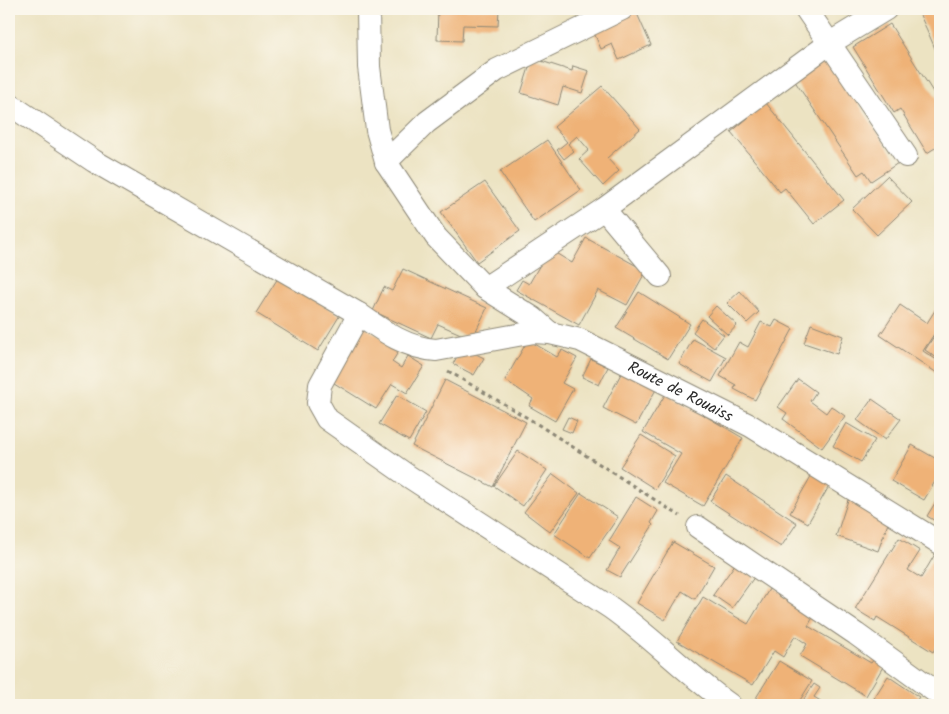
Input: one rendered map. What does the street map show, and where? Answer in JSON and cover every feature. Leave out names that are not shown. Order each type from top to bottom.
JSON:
[{"type":"street","points":[[368,9],[369,67],[377,130],[386,162],[436,237],[485,288],[533,318],[550,333]]},
{"type":"street","points":[[386,162],[427,122],[498,70],[622,9]]},
{"type":"street","points":[[806,9],[906,156]]},
{"type":"street","points":[[485,288],[604,208],[830,43],[886,9]]},
{"type":"street","name":"Route de Rouaiss","points":[[9,104],[94,161],[359,314],[396,340],[425,349],[436,350],[518,334],[550,333],[580,340],[751,426],[940,543]]},
{"type":"street","points":[[604,208],[660,276]]},
{"type":"street","points":[[359,314],[320,385],[318,403],[327,419],[408,476],[612,608],[631,622],[699,683],[730,705]]},
{"type":"street","points":[[698,527],[856,634],[940,695]]},
{"type":"path","points":[[447,370],[531,420],[698,527]]},
{"type":"building","points":[[383,9],[421,9],[421,10],[383,15]]},
{"type":"building","points":[[438,9],[499,9],[498,26],[463,25],[462,41],[437,40]]},
{"type":"building","points":[[635,9],[651,45],[619,60],[612,44],[601,49],[592,28]]},
{"type":"building","points":[[917,9],[940,9],[940,60],[927,30]]},
{"type":"building","points":[[890,24],[940,103],[940,145],[927,153],[900,109],[894,113],[853,47]]},
{"type":"building","points":[[532,58],[572,71],[573,66],[589,71],[582,93],[563,87],[558,105],[521,93]]},
{"type":"building","points":[[828,58],[898,163],[871,181],[864,171],[858,175],[794,80]]},
{"type":"building","points":[[602,86],[640,129],[607,158],[619,171],[603,186],[579,159],[589,150],[577,136],[568,144],[574,151],[564,159],[557,150],[567,142],[554,127]]},
{"type":"building","points":[[766,103],[844,200],[814,224],[785,188],[780,192],[731,132]]},
{"type":"building","points":[[547,140],[581,190],[534,222],[500,172]]},
{"type":"building","points":[[887,176],[912,202],[877,235],[852,209]]},
{"type":"building","points":[[485,182],[520,231],[477,262],[441,212]]},
{"type":"building","points":[[586,238],[646,271],[627,305],[598,290],[579,325],[516,290],[522,280],[529,284],[549,249],[572,263]]},
{"type":"building","points":[[403,269],[487,308],[472,339],[438,324],[431,338],[373,311],[384,287],[392,291]]},
{"type":"building","points":[[278,278],[340,315],[318,351],[256,313]]},
{"type":"building","points":[[740,291],[759,312],[747,323],[727,303]]},
{"type":"building","points":[[639,292],[690,324],[668,359],[616,328]]},
{"type":"building","points":[[939,304],[940,325],[923,351],[940,362],[940,375],[880,335],[900,305],[927,323]]},
{"type":"building","points":[[716,306],[737,325],[728,335],[707,316]]},
{"type":"building","points":[[702,319],[724,335],[714,348],[693,332]]},
{"type":"building","points":[[776,320],[793,329],[755,400],[734,389],[736,385],[720,376],[739,342],[748,347],[761,322],[772,327]]},
{"type":"building","points":[[360,324],[400,349],[392,362],[401,368],[408,356],[424,366],[407,393],[392,384],[376,409],[326,378]]},
{"type":"building","points":[[811,324],[843,336],[837,354],[804,343]]},
{"type":"building","points":[[940,327],[940,360],[925,350]]},
{"type":"building","points":[[693,339],[726,357],[712,382],[679,364]]},
{"type":"building","points":[[528,340],[557,357],[562,350],[577,358],[562,383],[573,389],[555,421],[529,406],[533,399],[505,380]]},
{"type":"building","points":[[462,347],[484,358],[474,375],[453,364]]},
{"type":"building","points":[[591,359],[608,367],[599,385],[582,377]]},
{"type":"building","points":[[624,368],[658,386],[636,425],[603,408]]},
{"type":"building","points":[[798,379],[816,392],[810,401],[826,413],[831,406],[845,416],[822,448],[783,419],[787,413],[778,407]]},
{"type":"building","points":[[445,380],[526,422],[493,487],[412,446]]},
{"type":"building","points":[[666,393],[743,438],[703,506],[663,483],[681,454],[643,432]]},
{"type":"building","points":[[397,395],[426,412],[409,441],[379,424]]},
{"type":"building","points":[[872,399],[901,419],[885,440],[857,420]]},
{"type":"building","points":[[568,417],[577,421],[572,433],[562,429]]},
{"type":"building","points":[[846,423],[875,440],[861,462],[833,446]]},
{"type":"building","points":[[641,435],[675,456],[655,489],[620,467]]},
{"type":"building","points":[[912,445],[940,461],[940,473],[924,500],[891,481]]},
{"type":"building","points":[[518,451],[547,470],[523,506],[494,486]]},
{"type":"building","points":[[814,471],[832,481],[808,523],[790,513]]},
{"type":"building","points":[[553,474],[579,493],[550,532],[524,512]]},
{"type":"building","points":[[726,476],[797,523],[781,547],[710,501]]},
{"type":"building","points":[[581,493],[618,517],[590,558],[554,534]]},
{"type":"building","points":[[940,495],[940,524],[927,516]]},
{"type":"building","points":[[636,497],[658,511],[651,523],[653,525],[620,577],[607,570],[620,548],[609,541]]},
{"type":"building","points":[[848,500],[891,515],[878,551],[836,536]]},
{"type":"building","points":[[899,538],[920,551],[908,570],[921,578],[938,549],[940,551],[940,645],[938,643],[933,652],[877,617],[875,621],[855,609]]},
{"type":"building","points":[[673,542],[714,566],[695,599],[682,591],[665,620],[637,603]]},
{"type":"building","points":[[736,563],[755,576],[732,608],[713,595]]},
{"type":"building","points":[[771,586],[816,612],[808,626],[871,663],[874,659],[884,665],[866,696],[800,656],[807,644],[795,636],[783,657],[774,651],[753,685],[677,641],[703,597],[748,624]]},
{"type":"building","points":[[779,661],[812,681],[797,705],[761,705],[754,701]]},
{"type":"building","points":[[888,676],[919,697],[913,705],[885,705],[874,698]]},
{"type":"building","points":[[814,684],[820,688],[814,697],[827,705],[800,705]]}]
